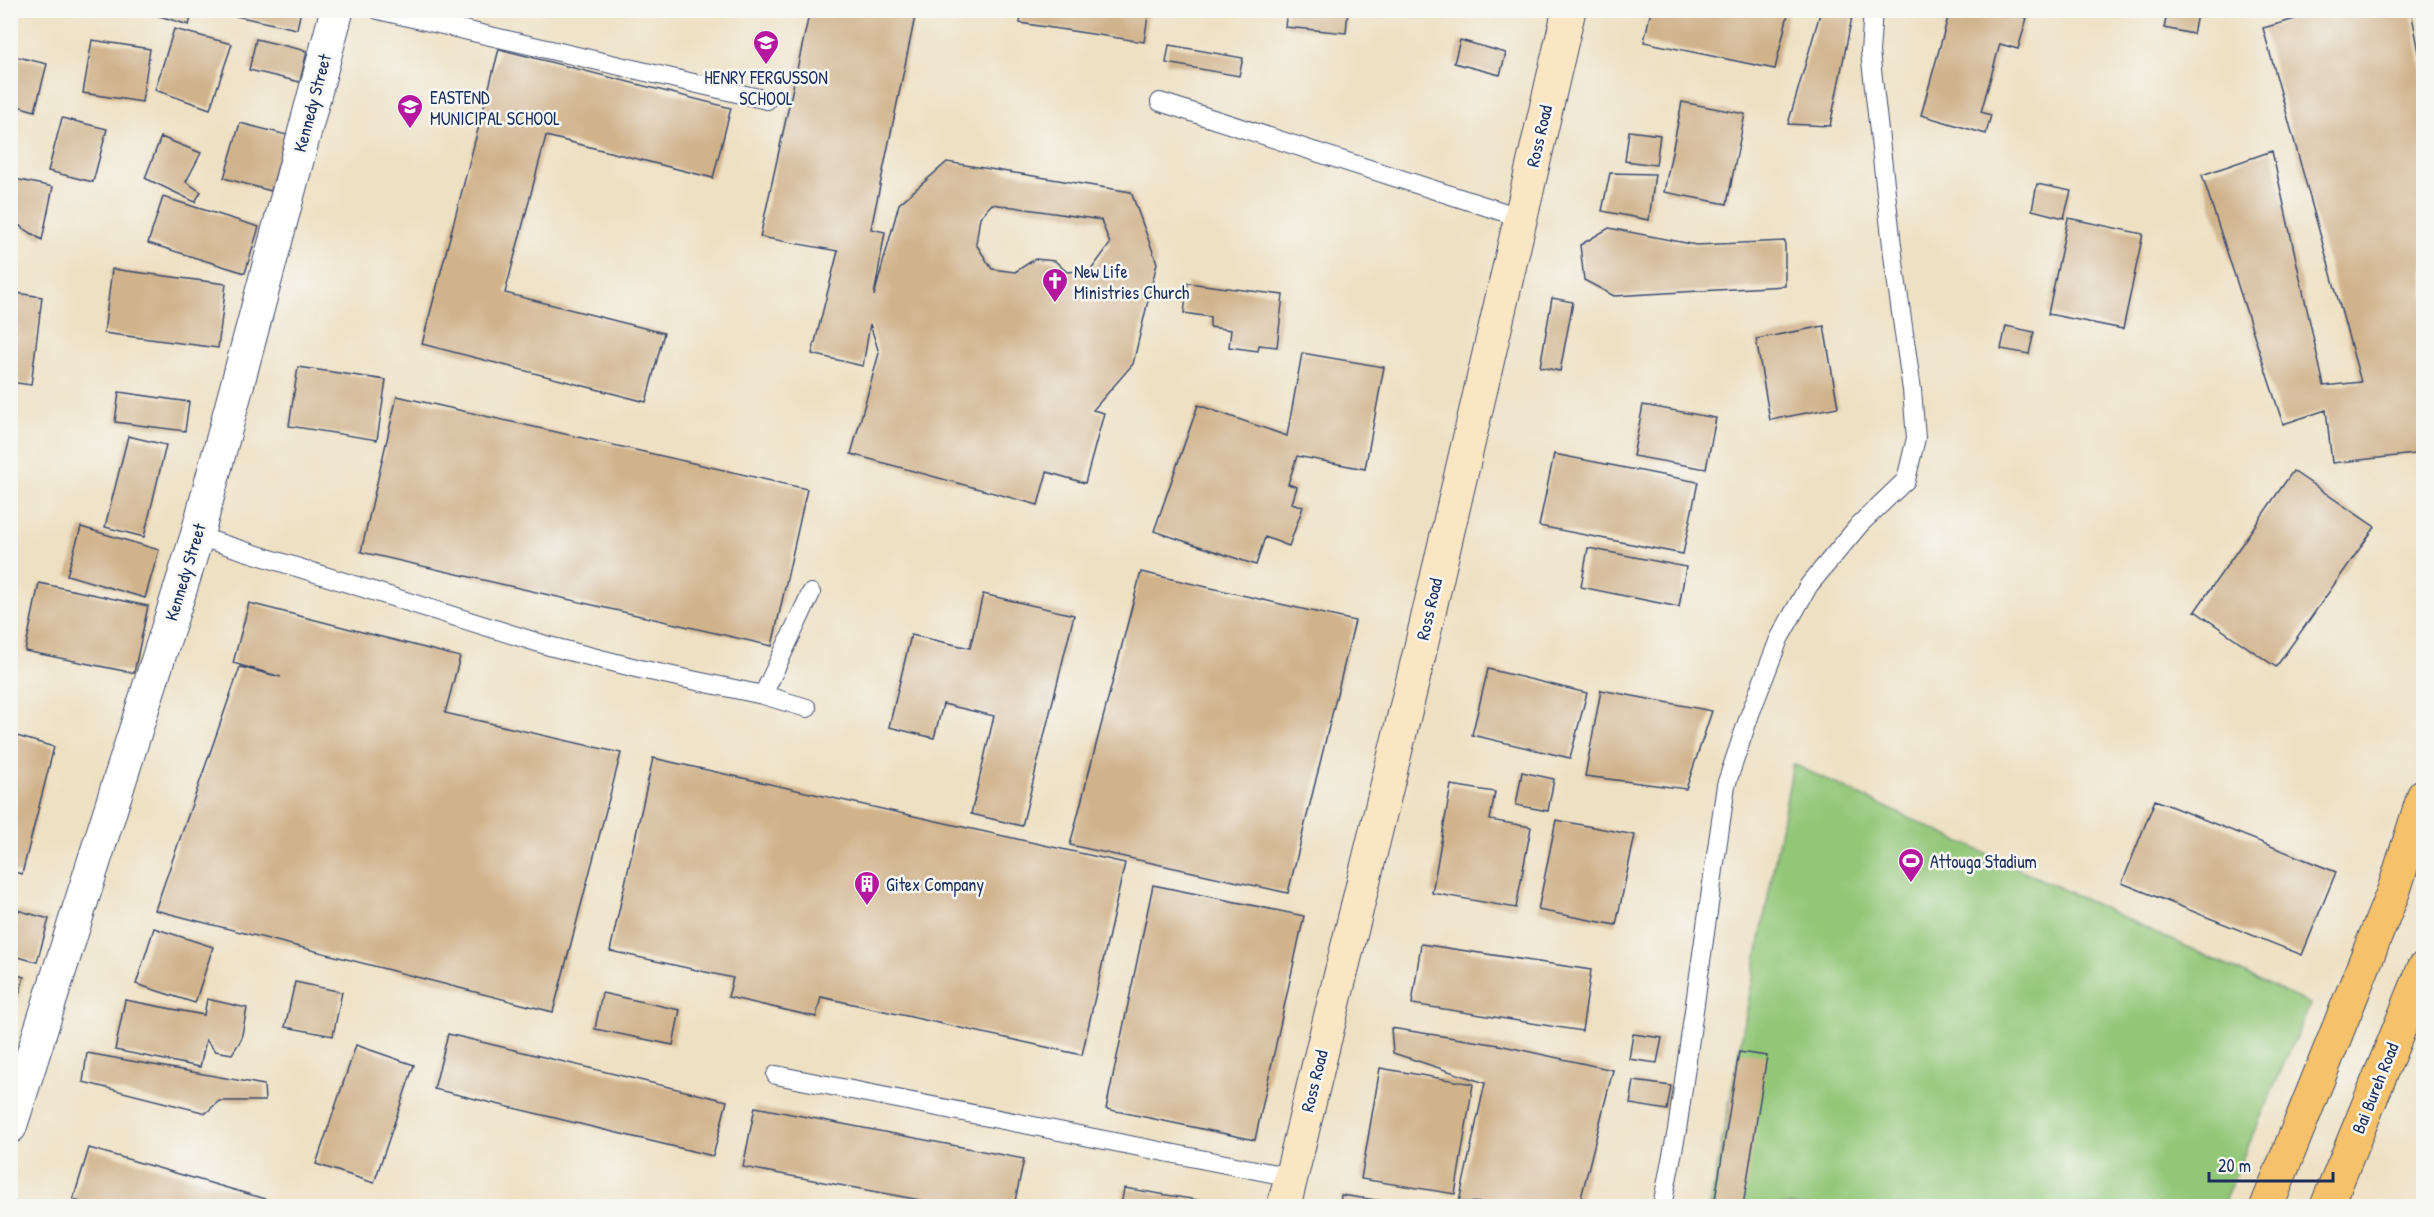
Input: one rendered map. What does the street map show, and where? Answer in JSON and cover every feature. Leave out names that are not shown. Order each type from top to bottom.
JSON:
[{"type":"highway","points":[[2267,1206],[2394,890],[2424,795]]},
{"type":"highway","name":"Bai Bureh Road","points":[[2327,1206],[2424,968]]},
{"type":"main road","name":"Ross Road","points":[[1287,1192],[1419,655],[1519,217],[1569,10]]},
{"type":"street","name":"Kennedy Street","points":[[10,1127],[197,536],[337,10]]},
{"type":"lane","points":[[378,10],[767,100]]},
{"type":"lane","points":[[1662,1206],[1677,1130],[1726,785],[1779,639],[1809,585],[1860,524],[1906,480],[1916,438],[1870,52],[1873,10]]},
{"type":"lane","points":[[1160,102],[1519,217]]},
{"type":"lane","points":[[197,536],[549,646],[640,669],[763,695],[807,708]]},
{"type":"lane","points":[[763,695],[811,593]]},
{"type":"lane","points":[[776,1075],[1287,1192]]},
{"type":"green space","name":"Attouga Stadium","points":[[1793,764],[2310,1004],[2222,1206],[1710,1206]]},
{"type":"building","points":[[140,10],[193,10],[189,25]]},
{"type":"building","points":[[227,10],[301,10],[297,29],[226,14]]},
{"type":"building","points":[[810,10],[916,12],[871,229],[885,232],[874,296],[899,204],[947,162],[1131,192],[1157,263],[1133,364],[1093,410],[1104,413],[1085,483],[1047,472],[1038,505],[851,454],[879,353],[870,324],[863,366],[812,354],[838,251],[760,237]],"holes":[[[992,204],[1101,220],[1110,244],[1091,270],[1067,272],[1055,261],[1035,259],[1015,272],[992,269],[976,244],[980,217]]]},
{"type":"building","points":[[1022,10],[1149,10],[1144,42],[1020,23]]},
{"type":"building","points":[[1287,10],[1348,10],[1346,33],[1285,27]]},
{"type":"building","points":[[1651,10],[1789,10],[1775,69],[1644,42]]},
{"type":"building","points":[[1821,10],[1839,10],[1852,17],[1830,126],[1788,124]]},
{"type":"building","points":[[1950,10],[2001,10],[2027,18],[2018,49],[2000,44],[1981,112],[1991,115],[1986,134],[1921,115]]},
{"type":"building","points":[[2168,10],[2198,10],[2193,34],[2164,28]]},
{"type":"building","points":[[2328,10],[2411,10],[2424,79],[2424,453],[2332,463],[2326,410],[2283,424],[2202,175],[2272,151],[2324,386],[2361,382],[2263,28]]},
{"type":"building","points":[[174,29],[232,44],[210,109],[155,90]]},
{"type":"building","points":[[256,39],[307,51],[300,82],[249,70]]},
{"type":"building","points":[[92,40],[150,49],[142,102],[83,93]]},
{"type":"building","points":[[1460,40],[1506,53],[1500,75],[1454,63]]},
{"type":"building","points":[[1169,45],[1243,58],[1239,76],[1166,63]]},
{"type":"building","points":[[499,49],[731,108],[713,178],[546,136],[505,293],[664,333],[646,402],[422,344]]},
{"type":"building","points":[[10,55],[47,64],[35,111],[10,104]]},
{"type":"building","points":[[1682,102],[1745,114],[1727,204],[1664,192]]},
{"type":"building","points":[[62,118],[107,129],[93,182],[48,171]]},
{"type":"building","points":[[240,123],[287,135],[271,191],[224,178]]},
{"type":"building","points":[[1629,131],[1660,135],[1656,165],[1625,161]]},
{"type":"building","points":[[161,137],[201,153],[186,182],[201,192],[195,202],[145,178]]},
{"type":"building","points":[[1610,173],[1655,174],[1649,220],[1602,211]]},
{"type":"building","points":[[10,178],[53,187],[42,240],[10,220]]},
{"type":"building","points":[[2037,184],[2071,191],[2064,218],[2032,210]]},
{"type":"building","points":[[163,197],[259,227],[245,273],[148,243]]},
{"type":"building","points":[[2068,218],[2143,234],[2123,329],[2048,314]]},
{"type":"building","points":[[1609,228],[1696,245],[1785,241],[1785,286],[1614,296],[1584,280],[1580,245]]},
{"type":"building","points":[[112,269],[226,284],[218,348],[104,333]]},
{"type":"building","points":[[1188,283],[1283,295],[1277,347],[1259,345],[1258,351],[1229,347],[1231,330],[1210,327],[1210,317],[1184,313]]},
{"type":"building","points":[[10,292],[42,297],[31,385],[10,382]]},
{"type":"building","points":[[1552,298],[1573,302],[1560,371],[1540,367]]},
{"type":"building","points":[[1824,326],[1838,407],[1770,420],[1756,339]]},
{"type":"building","points":[[2006,326],[2034,332],[2029,354],[2001,349]]},
{"type":"building","points":[[1302,353],[1384,367],[1365,469],[1297,456],[1288,484],[1297,487],[1292,503],[1303,507],[1289,546],[1265,537],[1256,565],[1154,531],[1198,405],[1287,436]]},
{"type":"building","points":[[298,367],[386,380],[377,440],[289,426]]},
{"type":"building","points":[[119,392],[189,402],[185,431],[115,422]]},
{"type":"building","points":[[397,396],[807,489],[772,646],[361,552]]},
{"type":"building","points":[[1643,405],[1716,418],[1706,469],[1633,456]]},
{"type":"building","points":[[128,436],[166,445],[144,537],[105,527]]},
{"type":"building","points":[[1554,454],[1698,482],[1683,554],[1539,526]]},
{"type":"building","points":[[2293,471],[2375,527],[2276,667],[2195,611]]},
{"type":"building","points":[[81,527],[159,550],[145,598],[67,575]]},
{"type":"building","points":[[1588,548],[1686,567],[1679,607],[1581,587]]},
{"type":"building","points":[[1141,572],[1355,621],[1288,893],[1070,845]]},
{"type":"building","points":[[39,583],[148,606],[134,673],[25,651]]},
{"type":"building","points":[[983,594],[1074,615],[1022,826],[971,814],[994,716],[943,704],[934,738],[889,727],[911,635],[970,648]]},
{"type":"building","points":[[249,603],[460,657],[445,713],[621,753],[553,1012],[155,910],[240,667],[281,677],[233,663]]},
{"type":"building","points":[[1488,669],[1587,693],[1570,758],[1472,735]]},
{"type":"building","points":[[1601,690],[1712,711],[1686,789],[1585,776]]},
{"type":"building","points":[[10,734],[54,747],[22,874],[10,871]]},
{"type":"building","name":"Gitex Company","points":[[653,758],[1125,863],[1082,1055],[821,997],[816,1017],[728,997],[733,978],[610,951]]},
{"type":"building","points":[[1522,772],[1554,779],[1548,811],[1516,805]]},
{"type":"building","points":[[1451,785],[1495,792],[1490,820],[1531,827],[1516,908],[1432,893]]},
{"type":"building","points":[[2155,800],[2336,872],[2302,955],[2122,883]]},
{"type":"building","points":[[1556,820],[1635,835],[1616,925],[1538,910]]},
{"type":"building","points":[[1153,885],[1304,916],[1255,1140],[1106,1109]]},
{"type":"building","points":[[10,908],[49,919],[37,962],[10,955]]},
{"type":"building","points":[[154,928],[213,947],[195,1003],[136,984]]},
{"type":"building","points":[[1421,944],[1591,970],[1582,1031],[1412,1004]]},
{"type":"building","points":[[10,973],[24,977],[11,1022],[10,1022]]},
{"type":"building","points":[[295,982],[342,992],[333,1036],[285,1027]]},
{"type":"building","points":[[602,993],[680,1010],[673,1045],[595,1029]]},
{"type":"building","points":[[207,999],[247,1008],[241,1040],[232,1054],[215,1051],[206,1040],[200,1067],[115,1050],[125,1000],[204,1015]]},
{"type":"building","points":[[1391,1028],[1499,1045],[1613,1070],[1579,1206],[1459,1202],[1485,1083],[1393,1053]]},
{"type":"building","points":[[448,1034],[727,1101],[713,1156],[434,1089]]},
{"type":"building","points":[[1633,1034],[1662,1038],[1657,1063],[1629,1059]]},
{"type":"building","points":[[356,1045],[414,1065],[374,1183],[316,1164]]},
{"type":"building","points":[[1739,1052],[1767,1056],[1743,1206],[1714,1206]]},
{"type":"building","points":[[87,1053],[264,1085],[265,1101],[219,1101],[206,1113],[83,1082]]},
{"type":"building","points":[[1380,1068],[1473,1084],[1455,1194],[1361,1179]]},
{"type":"building","points":[[1634,1081],[1671,1086],[1667,1110],[1630,1104]]},
{"type":"building","points":[[755,1107],[1024,1159],[1014,1206],[952,1206],[743,1167]]},
{"type":"building","points":[[89,1148],[290,1206],[96,1206],[73,1200]]},
{"type":"building","points":[[1124,1188],[1204,1201],[1203,1206],[1121,1206]]},
{"type":"building","points":[[1341,1195],[1411,1205],[1340,1206]]},
{"type":"place","name":"HENRY FERGUSSON SCHOOL","points":[[766,66]]},
{"type":"place","name":"EASTEND MUNICIPAL SCHOOL","points":[[410,130]]},
{"type":"place","name":"New Life Ministries Church","points":[[1055,304]]},
{"type":"place","name":"Attouga Stadium","points":[[1911,884]]},
{"type":"place","name":"Gitex Company","points":[[867,907]]}]
